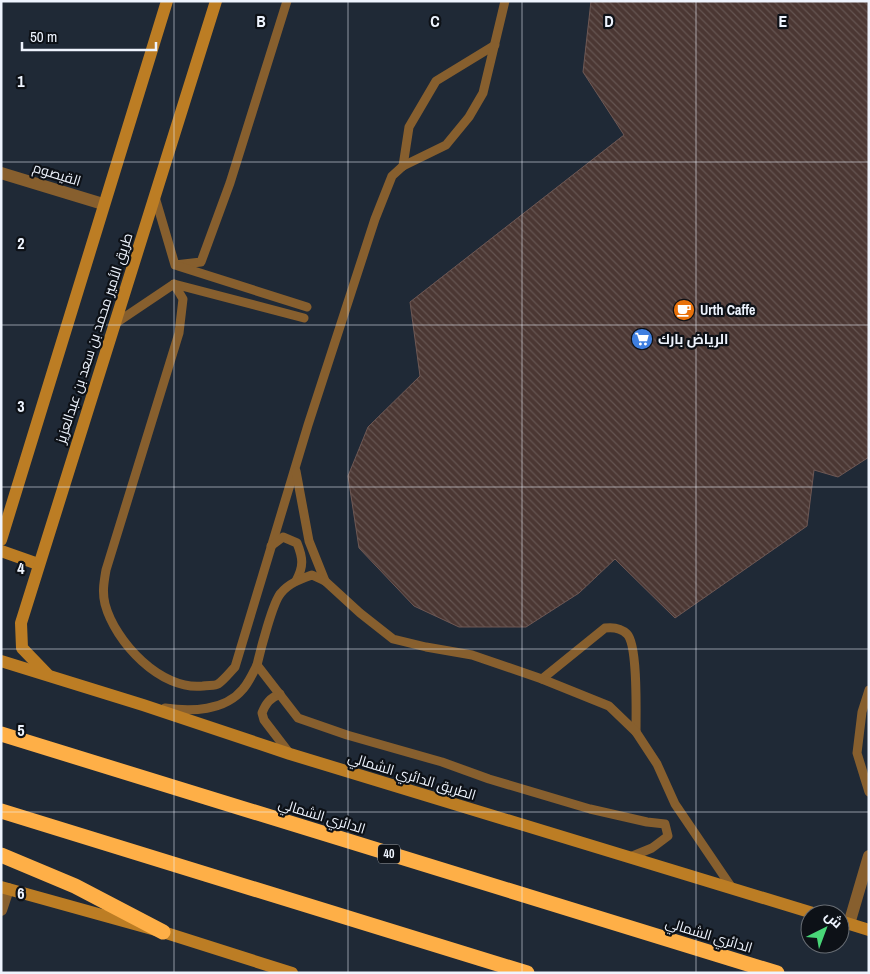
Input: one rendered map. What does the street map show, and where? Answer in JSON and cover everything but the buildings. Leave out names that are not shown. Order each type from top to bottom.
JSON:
[{"type":"highway","name":"الدائري الشمالي","points":[[1,734],[777,973]]},
{"type":"highway","points":[[1,811],[527,973]]},
{"type":"highway","points":[[1,854],[74,886],[163,932]]},
{"type":"main road","name":"طريق الأمير محمد بن سعد بن عبدالعزيز","points":[[1,540],[166,1]]},
{"type":"main road","name":"طريق الأمير محمد بن سعد بن عبدالعزيز","points":[[49,675],[22,648],[21,622],[216,1]]},
{"type":"main road","points":[[1,551],[38,564]]},
{"type":"main road","name":"الطريق الدائري الشمالي","points":[[1,661],[143,705],[290,754],[800,909]]},
{"type":"main road","points":[[5,888],[163,932],[292,973]]},
{"type":"main road","points":[[850,925],[869,930]]},
{"type":"street","name":"القيصوم","points":[[1,173],[103,204]]},
{"type":"street","points":[[850,907],[869,856]]},
{"type":"street","points":[[1,910],[5,888]]},
{"type":"lane","points":[[175,265],[201,262],[230,183],[287,1]]},
{"type":"lane","points":[[174,284],[183,300],[179,333],[102,589],[106,605],[118,633],[147,666],[168,681],[192,687],[218,684],[235,667],[270,546],[376,219],[392,176],[403,166],[446,145],[469,117],[483,93],[505,1]]},
{"type":"lane","points":[[403,166],[409,127],[436,81],[495,45]]},
{"type":"lane","points":[[155,195],[175,265]]},
{"type":"lane","points":[[175,265],[307,306]]},
{"type":"lane","points":[[113,326],[174,284],[304,318]]},
{"type":"lane","points":[[296,467],[310,541],[325,581]]},
{"type":"lane","points":[[270,546],[283,537],[297,544],[303,557],[300,573],[296,581]]},
{"type":"lane","points":[[143,705],[185,711],[224,705],[243,690],[257,665],[280,593],[296,581],[312,575],[325,581],[360,613],[393,639],[472,655],[542,679],[609,706],[636,732],[657,764],[675,804],[732,888]]},
{"type":"lane","points":[[542,679],[605,628],[614,626],[628,634],[632,645],[637,699],[636,732]]},
{"type":"lane","points":[[257,665],[298,718],[347,735],[442,762],[490,779],[590,809],[647,822],[665,824],[668,836],[652,848],[630,857]]},
{"type":"lane","points":[[869,690],[862,712],[857,753],[869,792]]},
{"type":"lane","points":[[280,694],[272,697],[262,713],[264,720],[290,754]]},
{"type":"place","name":"Urth Caffe","points":[[684,310]]},
{"type":"place","name":"الرياض بارك","points":[[642,339]]}]
